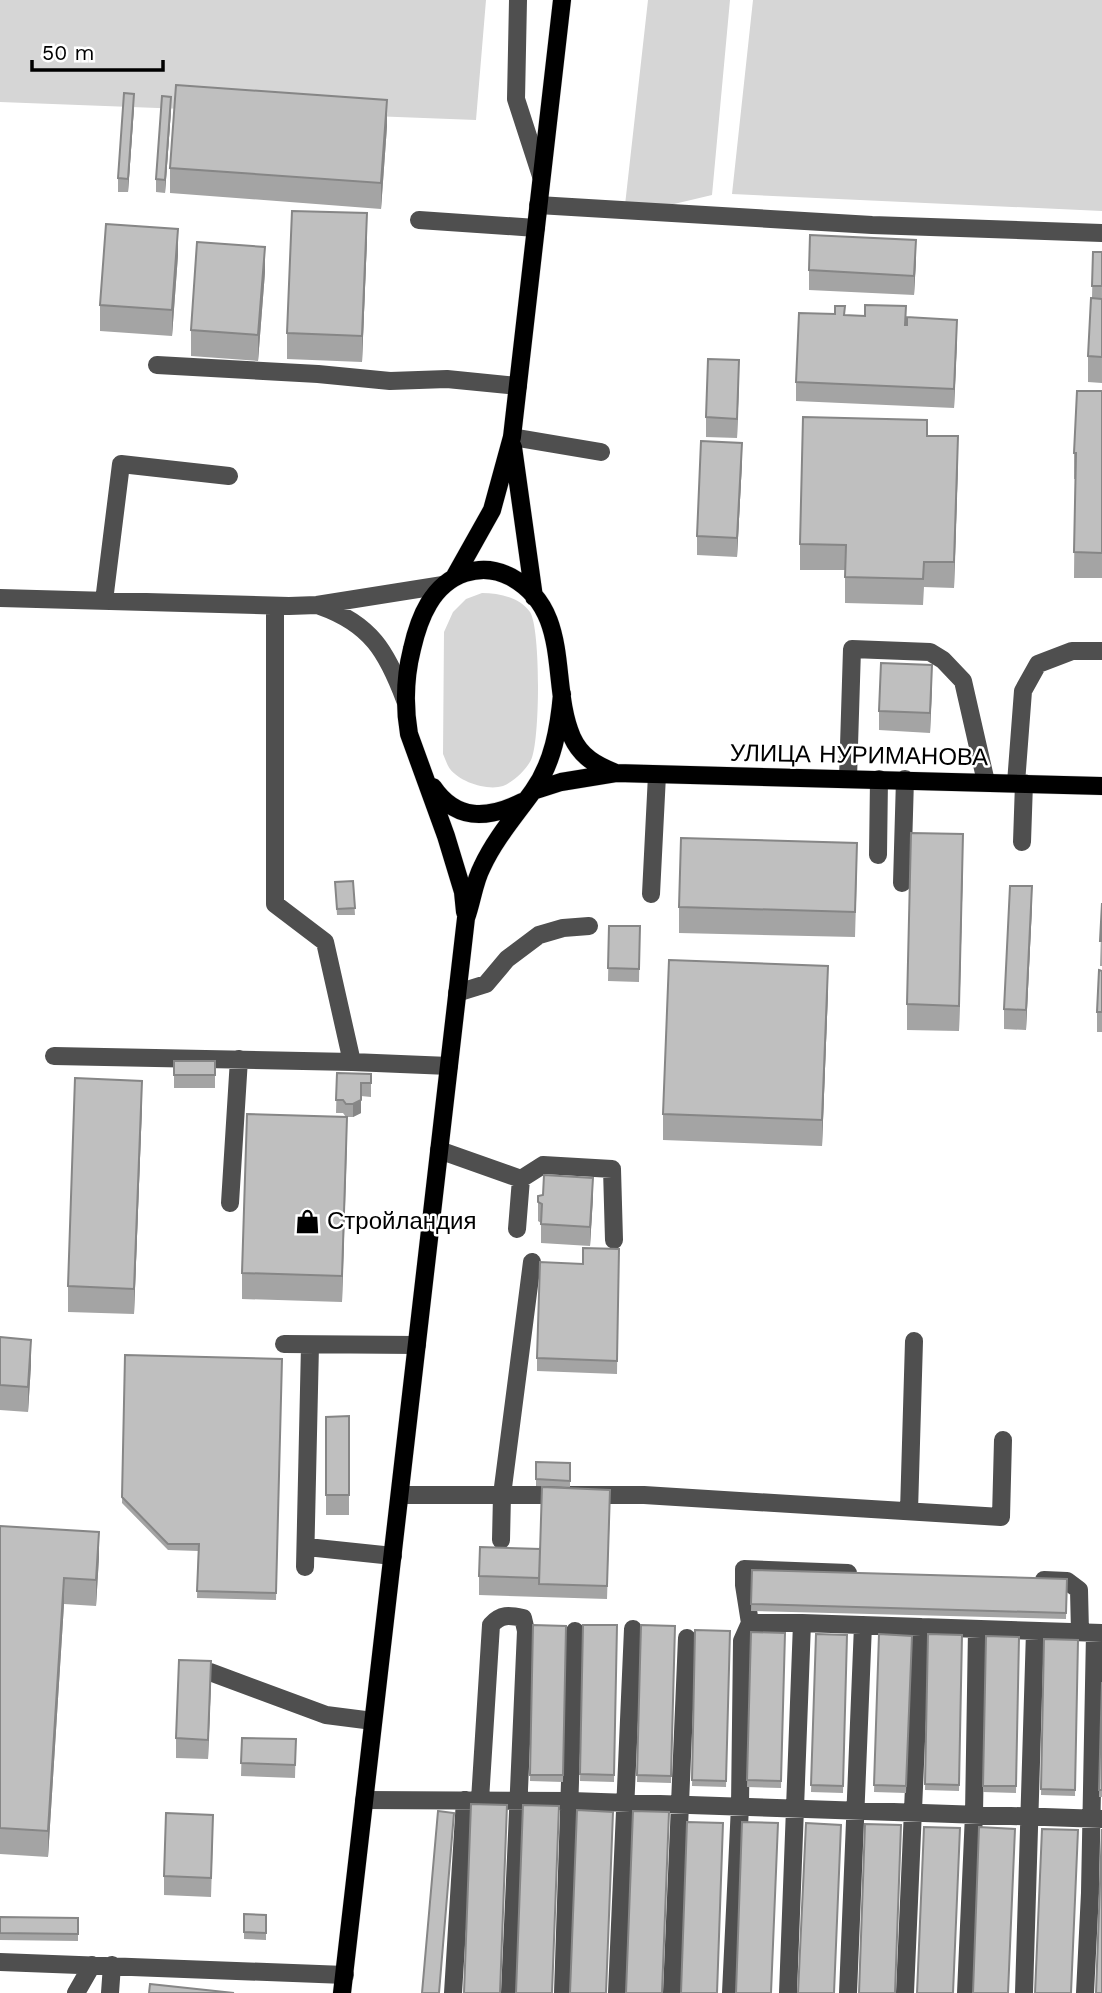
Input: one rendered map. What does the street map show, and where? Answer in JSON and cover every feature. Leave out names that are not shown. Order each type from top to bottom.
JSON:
[{"type":"main road","points":[[449,581],[492,510],[512,437],[562,0]]},
{"type":"main road","points":[[512,437],[534,597]]},
{"type":"main road","points":[[466,918],[463,892],[409,734],[405,700],[409,662],[421,617],[435,593],[449,581],[474,570],[495,571],[517,581],[534,597],[545,611],[552,631],[567,723],[572,738],[581,753],[594,764],[616,773]]},
{"type":"main road","points":[[343,1984],[466,918],[481,868],[506,826],[529,795],[555,743],[562,694]]},
{"type":"main road","points":[[422,767],[442,799],[465,813],[494,813],[561,782],[616,773]]},
{"type":"main road","name":"УЛИЦА НУРИМАНОВА","points":[[616,773],[1102,786]]},
{"type":"street","points":[[519,0],[516,99],[541,176]]},
{"type":"street","points":[[538,205],[872,225],[1102,233]]},
{"type":"street","points":[[419,220],[536,228]]},
{"type":"street","points":[[157,365],[390,381],[447,379],[517,386]]},
{"type":"street","points":[[512,437],[601,452]]},
{"type":"street","points":[[104,601],[121,464],[229,476]]},
{"type":"street","points":[[0,598],[317,605],[449,581]]},
{"type":"street","points":[[317,605],[352,619],[369,635],[393,668],[405,700]]},
{"type":"street","points":[[275,606],[275,904],[325,942],[352,1062]]},
{"type":"street","points":[[848,779],[852,649],[930,652],[943,660],[963,681],[986,782]]},
{"type":"street","points":[[1023,842],[1020,783],[1023,691],[1038,664],[1072,651],[1102,650]]},
{"type":"street","points":[[650,894],[657,775]]},
{"type":"street","points":[[878,855],[879,779]]},
{"type":"street","points":[[902,883],[905,779]]},
{"type":"street","points":[[457,993],[486,984],[507,960],[539,935],[563,928],[589,926]]},
{"type":"street","points":[[54,1056],[449,1066]]},
{"type":"street","points":[[230,1203],[239,1059]]},
{"type":"street","points":[[439,1150],[520,1179],[543,1166],[612,1169],[614,1240]]},
{"type":"street","points":[[517,1229],[520,1179]]},
{"type":"street","points":[[501,1540],[502,1495],[533,1262]]},
{"type":"street","points":[[909,1511],[914,1341]]},
{"type":"street","points":[[284,1344],[417,1345]]},
{"type":"street","points":[[305,1567],[310,1345]]},
{"type":"street","points":[[400,1495],[644,1495],[1001,1517],[1003,1440]]},
{"type":"street","points":[[307,1547],[393,1556]]},
{"type":"street","points":[[731,1993],[740,1806],[742,1641],[750,1623],[744,1569],[865,1573]]},
{"type":"street","points":[[1027,1579],[1067,1581],[1079,1590],[1092,1633],[1096,1818],[1085,1993]]},
{"type":"street","points":[[453,1993],[491,1625],[498,1618],[509,1615],[523,1618],[526,1631],[510,1993]]},
{"type":"street","points":[[750,1623],[1092,1633]]},
{"type":"street","points":[[788,1993],[802,1623]]},
{"type":"street","points":[[848,1993],[863,1625]]},
{"type":"street","points":[[905,1993],[921,1627]]},
{"type":"street","points":[[617,1993],[633,1629]]},
{"type":"street","points":[[966,1993],[975,1814],[977,1629]]},
{"type":"street","points":[[563,1993],[575,1631]]},
{"type":"street","points":[[1024,1993],[1035,1631]]},
{"type":"street","points":[[672,1993],[687,1638]]},
{"type":"street","points":[[210,1672],[326,1715],[373,1721]]},
{"type":"street","points":[[364,1800],[625,1802],[1096,1818]]},
{"type":"street","points":[[0,1962],[112,1965],[343,1984]]},
{"type":"street","points":[[76,1993],[92,1965]]},
{"type":"street","points":[[110,1993],[112,1965]]},
{"type":"shaded area","points":[[0,0],[486,0],[476,120],[0,102]]},
{"type":"shaded area","points":[[648,0],[730,0],[712,195],[674,204],[625,205]]},
{"type":"shaded area","points":[[753,0],[1102,0],[1102,211],[732,194]]},
{"type":"shaded area","points":[[482,593],[508,597],[530,612],[534,623],[538,662],[536,732],[531,760],[515,779],[497,787],[482,786],[460,778],[450,769],[443,754],[444,632],[453,612],[466,599]]},
{"type":"building","points":[[176,85],[387,100],[381,183],[170,168]]},
{"type":"building","points":[[124,93],[134,94],[128,179],[118,178]]},
{"type":"building","points":[[162,96],[171,97],[165,180],[156,179]]},
{"type":"building","points":[[292,211],[367,213],[362,336],[287,333]]},
{"type":"building","points":[[106,224],[178,229],[172,310],[100,305]]},
{"type":"building","points":[[810,235],[916,240],[914,276],[809,270]]},
{"type":"building","points":[[197,242],[265,247],[258,335],[191,330]]},
{"type":"building","points":[[1093,252],[1102,252],[1102,286],[1092,286]]},
{"type":"building","points":[[1091,298],[1102,299],[1102,357],[1088,356]]},
{"type":"building","points":[[865,305],[906,306],[905,325],[907,317],[957,320],[954,389],[796,382],[799,313],[835,314],[835,306],[845,306],[844,315],[865,316]]},
{"type":"building","points":[[708,359],[739,360],[737,419],[706,417]]},
{"type":"building","points":[[1077,391],[1102,391],[1102,553],[1074,552]]},
{"type":"building","points":[[803,417],[927,420],[927,436],[958,436],[954,562],[924,562],[923,579],[845,577],[846,545],[800,544]]},
{"type":"building","points":[[701,441],[742,443],[737,538],[697,536]]},
{"type":"building","points":[[881,663],[932,665],[930,713],[879,711]]},
{"type":"building","points":[[911,833],[963,834],[959,1006],[907,1004]]},
{"type":"building","points":[[681,838],[857,843],[855,912],[679,907]]},
{"type":"building","points":[[353,881],[355,908],[337,909],[335,882]]},
{"type":"building","points":[[1010,886],[1032,886],[1026,1010],[1004,1009]]},
{"type":"building","points":[[1102,903],[1102,941],[1100,941]]},
{"type":"building","points":[[609,926],[640,926],[639,969],[608,968]]},
{"type":"building","points":[[669,960],[828,966],[822,1120],[663,1114]]},
{"type":"building","points":[[1099,970],[1102,971],[1102,1012],[1097,1012]]},
{"type":"building","points":[[174,1061],[215,1061],[215,1075],[174,1075]]},
{"type":"building","points":[[337,1073],[371,1074],[371,1083],[361,1083],[361,1100],[346,1104],[343,1100],[336,1100]]},
{"type":"building","points":[[75,1078],[142,1081],[134,1289],[68,1286]]},
{"type":"building","points":[[247,1114],[347,1117],[342,1276],[242,1273]]},
{"type":"building","points":[[544,1175],[593,1178],[590,1227],[541,1224],[542,1204],[538,1202],[538,1196],[543,1195]]},
{"type":"building","points":[[583,1248],[619,1249],[617,1361],[537,1358],[540,1262],[583,1264]]},
{"type":"building","points":[[0,1337],[31,1340],[28,1387],[0,1385]]},
{"type":"building","points":[[125,1355],[282,1359],[276,1593],[197,1591],[199,1544],[168,1544],[122,1497]]},
{"type":"building","points":[[349,1416],[349,1495],[326,1495],[326,1417]]},
{"type":"building","points":[[536,1462],[570,1463],[570,1481],[536,1479]]},
{"type":"building","points":[[542,1487],[610,1490],[607,1586],[539,1584]]},
{"type":"building","points":[[0,1526],[99,1532],[96,1580],[64,1578],[48,1831],[0,1828]]},
{"type":"building","points":[[480,1547],[540,1549],[539,1578],[479,1576]]},
{"type":"building","points":[[752,1570],[1067,1579],[1066,1613],[751,1604]]},
{"type":"building","points":[[533,1625],[566,1626],[563,1775],[530,1775]]},
{"type":"building","points":[[583,1625],[617,1625],[614,1775],[580,1774]]},
{"type":"building","points":[[641,1625],[675,1626],[671,1776],[637,1775]]},
{"type":"building","points":[[695,1630],[730,1631],[726,1781],[692,1780]]},
{"type":"building","points":[[751,1632],[785,1633],[781,1781],[747,1780]]},
{"type":"building","points":[[816,1634],[847,1635],[843,1786],[811,1785]]},
{"type":"building","points":[[879,1634],[912,1636],[906,1786],[874,1785]]},
{"type":"building","points":[[928,1634],[962,1635],[959,1785],[925,1784]]},
{"type":"building","points":[[986,1636],[1019,1637],[1016,1786],[983,1786]]},
{"type":"building","points":[[1044,1639],[1078,1640],[1075,1790],[1041,1789]]},
{"type":"building","points":[[179,1660],[211,1661],[208,1740],[176,1738]]},
{"type":"building","points":[[1102,1682],[1102,1790],[1099,1790]]},
{"type":"building","points":[[242,1738],[296,1739],[295,1765],[241,1763]]},
{"type":"building","points":[[471,1804],[507,1805],[500,1993],[464,1993]]},
{"type":"building","points":[[523,1805],[559,1806],[552,1993],[516,1993]]},
{"type":"building","points":[[577,1810],[613,1812],[606,1993],[570,1993]]},
{"type":"building","points":[[438,1811],[454,1813],[439,1993],[422,1993]]},
{"type":"building","points":[[633,1811],[669,1812],[662,1993],[626,1993]]},
{"type":"building","points":[[166,1813],[213,1815],[211,1878],[164,1876]]},
{"type":"building","points":[[687,1822],[723,1823],[717,1993],[681,1993]]},
{"type":"building","points":[[742,1822],[778,1823],[771,1993],[736,1993]]},
{"type":"building","points":[[806,1823],[841,1825],[834,1993],[798,1993]]},
{"type":"building","points":[[865,1824],[901,1825],[895,1993],[859,1993]]},
{"type":"building","points":[[924,1827],[960,1828],[953,1993],[917,1993]]},
{"type":"building","points":[[979,1827],[1015,1829],[1008,1993],[973,1993]]},
{"type":"building","points":[[1042,1829],[1078,1830],[1071,1993],[1035,1993]]},
{"type":"building","points":[[1102,1829],[1102,1993],[1096,1993]]},
{"type":"building","points":[[244,1914],[266,1915],[266,1933],[244,1932]]},
{"type":"building","points":[[0,1917],[78,1918],[78,1934],[0,1933]]},
{"type":"building","points":[[150,1984],[234,1993],[149,1993]]},
{"type":"place","name":"Стройландия","points":[[307,1221]]}]
